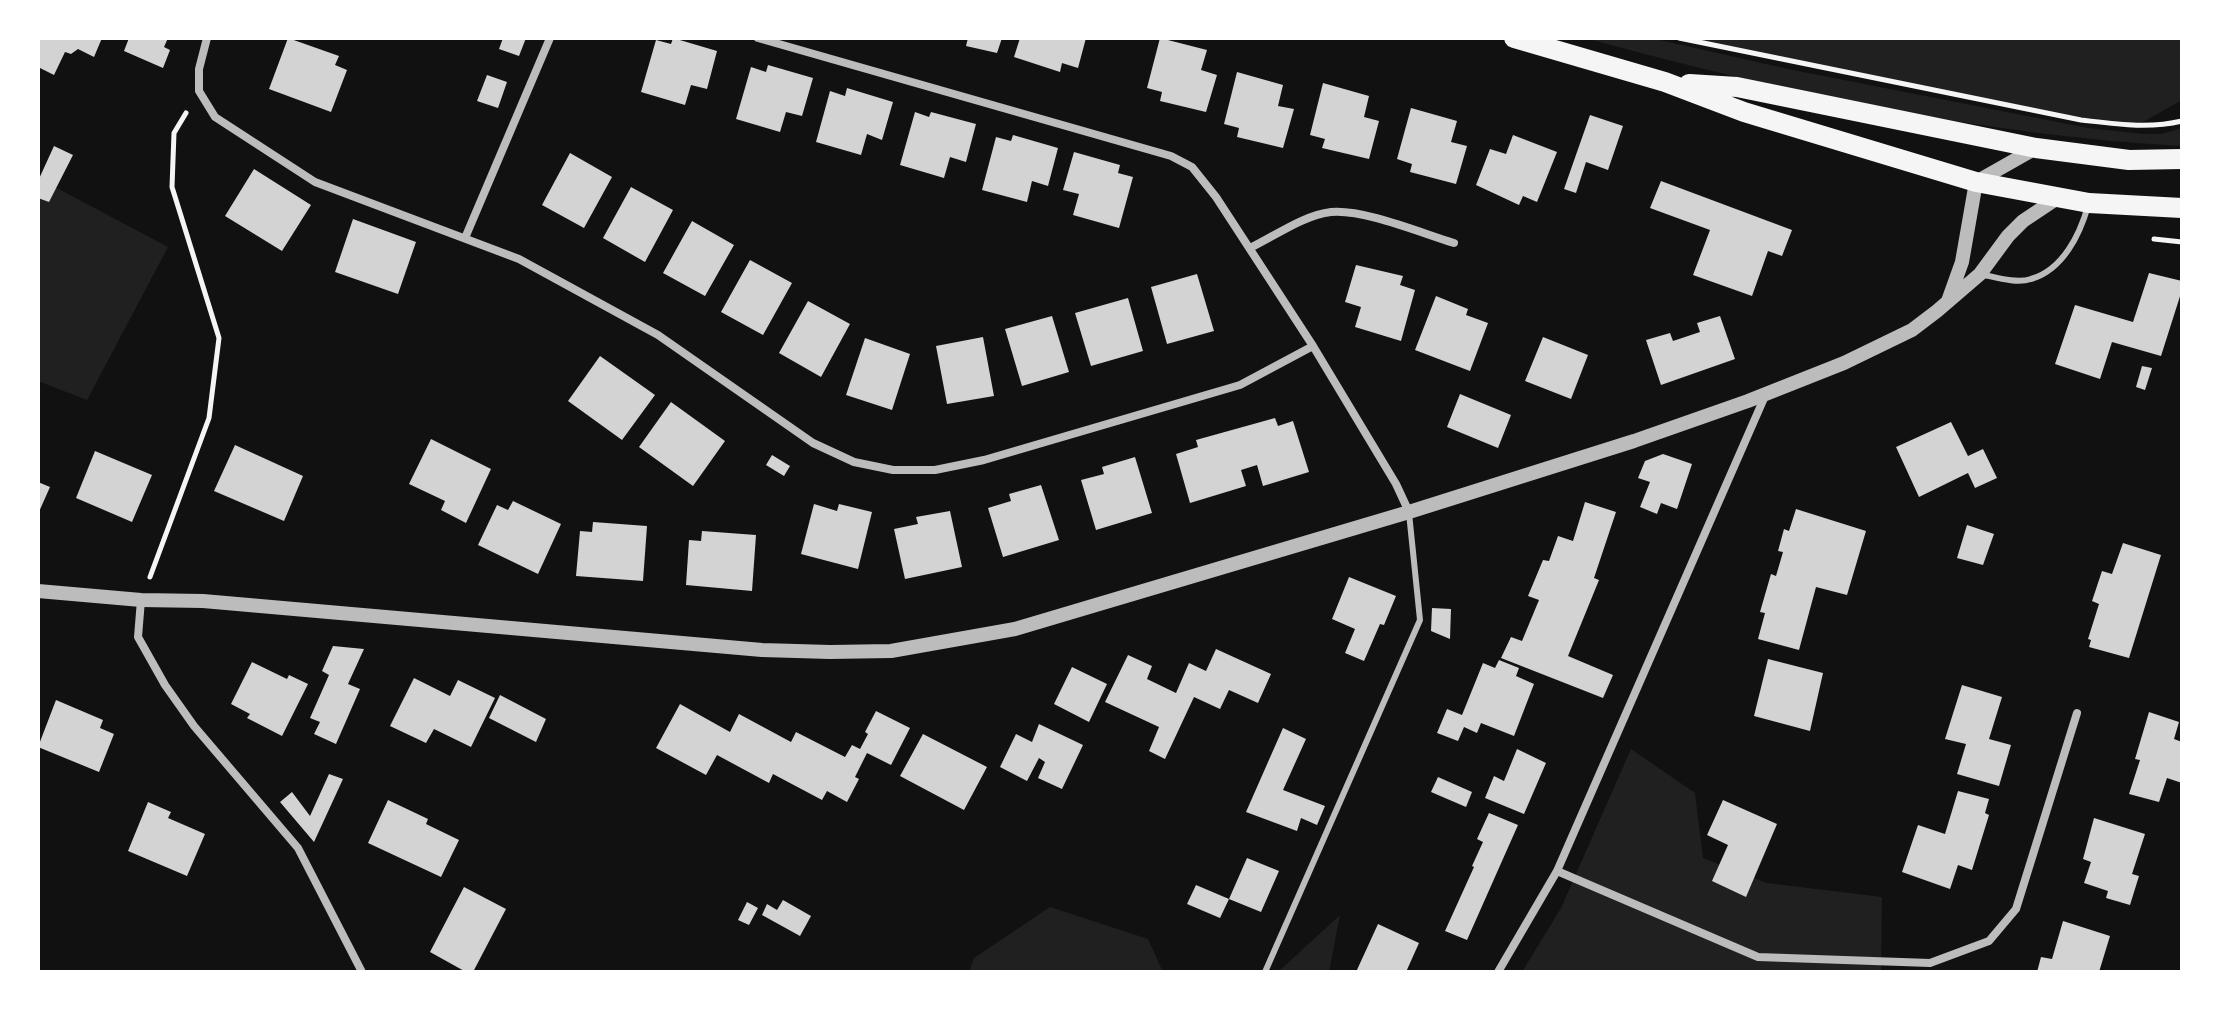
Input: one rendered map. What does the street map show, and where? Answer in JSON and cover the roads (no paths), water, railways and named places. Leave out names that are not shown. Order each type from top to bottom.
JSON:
[{"type":"main road","points":[[1514,38],[1665,82],[1744,112],[1976,182],[2056,199],[2182,208]]},
{"type":"main road","points":[[1665,82],[1737,87],[2036,148],[2129,160],[2182,159]]},
{"type":"street","points":[[207,38],[199,69],[199,91],[215,117],[315,182],[519,259],[658,335],[813,443],[854,462],[893,470],[935,470],[984,460],[1240,385],[1313,346]]},
{"type":"street","points":[[465,238],[550,38]]},
{"type":"street","points":[[758,38],[1171,156],[1192,167],[1216,197],[1313,346],[1396,484],[1409,512]]},
{"type":"street","points":[[1947,302],[1962,262],[1976,182],[2036,148]]},
{"type":"street","points":[[38,591],[219,603],[762,650],[891,651],[1015,629],[1409,512],[1634,441],[1766,394],[1912,330],[1980,274],[2008,236],[2056,199]]},
{"type":"street","points":[[1250,248],[1313,217],[1331,212],[1356,213],[1454,243]]},
{"type":"street","points":[[1498,972],[1557,871],[1766,394]]},
{"type":"street","points":[[141,600],[138,637],[165,685],[194,726],[298,848],[362,972]]},
{"type":"street","points":[[1557,871],[1758,957],[1930,963],[1989,941],[2016,909],[2077,713]]},
{"type":"lane","points":[[1980,274],[2010,280],[2031,279],[2052,267],[2081,231],[2089,203]]},
{"type":"lane","points":[[1265,972],[1420,620],[1409,512]]}]
